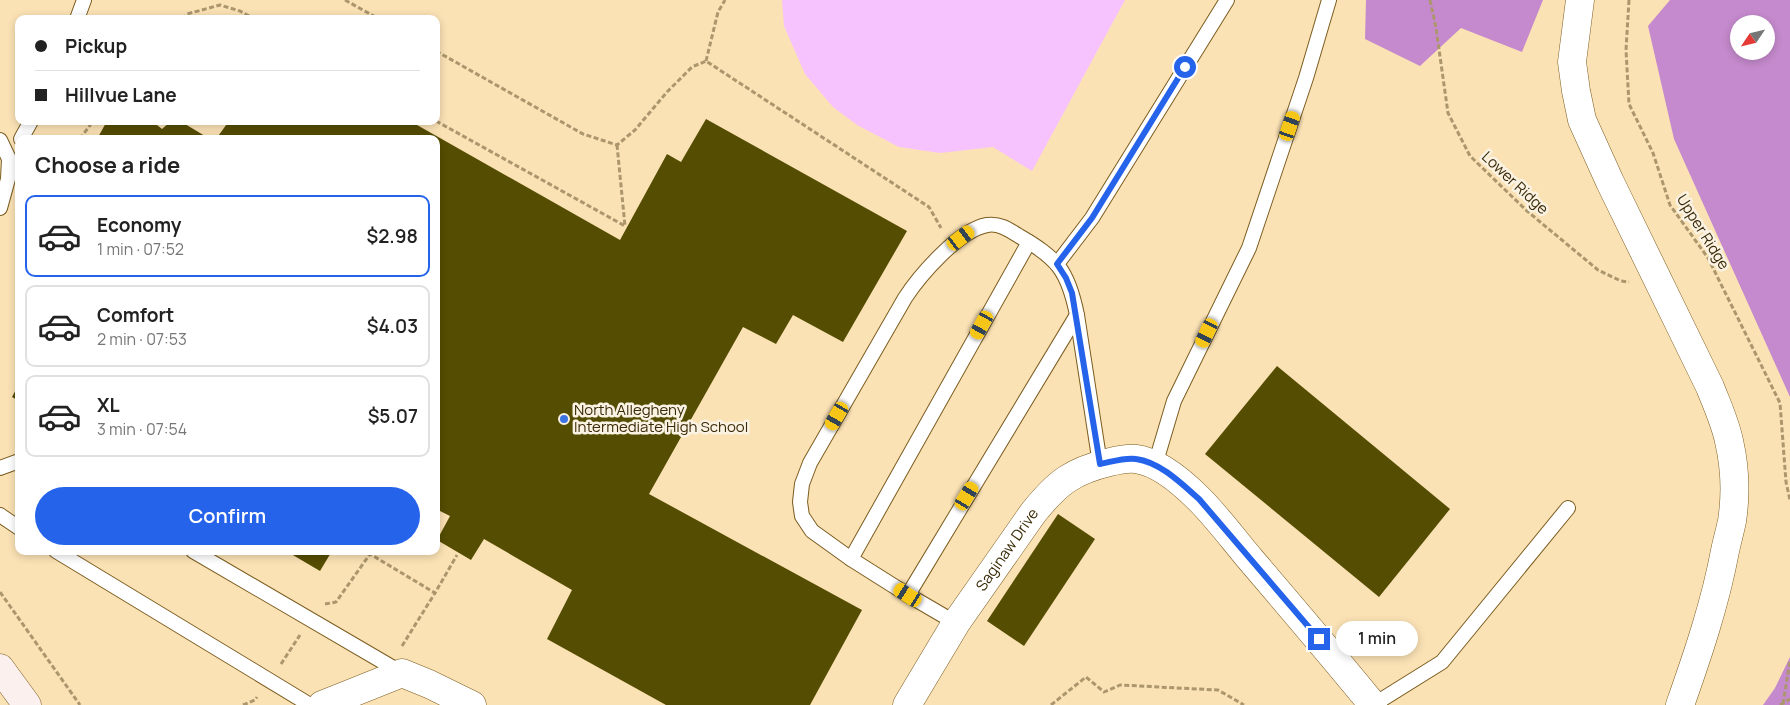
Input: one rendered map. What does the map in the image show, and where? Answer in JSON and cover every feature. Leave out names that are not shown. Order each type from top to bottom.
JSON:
[{"type":"main road","points":[[0,668],[27,705]]},
{"type":"street","points":[[1580,0],[1572,62],[1582,120],[1710,387],[1723,418],[1730,442],[1735,495],[1732,522],[1722,571],[1701,647],[1680,705]]},
{"type":"street","name":"Saginaw Drive","points":[[907,705],[956,623],[1045,498],[1062,482],[1079,471],[1100,464],[1136,459],[1155,465]]},
{"type":"street","points":[[1155,465],[1199,499],[1373,705]]},
{"type":"street","points":[[322,705],[396,670],[430,684],[472,705]]},
{"type":"lane","points":[[78,15],[84,0]]},
{"type":"lane","points":[[1057,264],[1092,218],[1227,0]]},
{"type":"lane","points":[[1155,465],[1174,401],[1249,248],[1306,78],[1329,0]]},
{"type":"lane","points":[[0,140],[9,159]]},
{"type":"lane","points":[[0,208],[8,179],[9,159],[15,149]]},
{"type":"lane","points":[[956,623],[851,559],[812,532],[802,516],[800,502],[802,484],[810,463],[905,298],[914,284],[950,246],[972,231],[987,225],[1002,226],[1041,249],[1057,264],[1066,278],[1077,315],[1100,464]]},
{"type":"lane","points":[[851,559],[1029,242]]},
{"type":"lane","points":[[908,595],[1077,315]]},
{"type":"lane","points":[[0,468],[15,462]]},
{"type":"lane","points":[[1373,705],[1442,662],[1568,508]]},
{"type":"lane","points":[[0,515],[15,525]]},
{"type":"lane","points":[[63,555],[310,705]]},
{"type":"lane","points":[[200,555],[396,670]]},
{"type":"path","points":[[345,0],[371,15]]},
{"type":"path","points":[[706,61],[718,12],[725,0]]},
{"type":"path","name":"Lower Ridge","points":[[1430,0],[1436,28],[1448,113],[1470,156],[1527,212],[1598,270],[1621,281],[1640,284],[1659,282]]},
{"type":"path","name":"Upper Ridge","points":[[1629,0],[1626,50],[1629,104],[1653,152],[1670,205],[1708,258],[1780,403],[1786,482],[1790,500]]},
{"type":"path","points":[[186,15],[220,5],[247,15]]},
{"type":"path","points":[[440,53],[583,134],[617,145]]},
{"type":"path","points":[[617,145],[635,130],[667,92],[692,67],[706,61]]},
{"type":"path","points":[[706,61],[929,207],[950,246]]},
{"type":"path","points":[[440,123],[625,226],[617,145]]},
{"type":"path","points":[[243,705],[255,700],[270,681],[310,619],[322,604],[336,602],[369,555]]},
{"type":"path","points":[[372,555],[436,593]]},
{"type":"path","points":[[396,670],[457,556]]},
{"type":"path","points":[[0,592],[80,705]]},
{"type":"path","points":[[1781,704],[1790,661]]},
{"type":"path","points":[[1051,705],[1086,677],[1104,692],[1120,685],[1218,690],[1244,705]]},
{"type":"path","points":[[1781,704],[1790,699]]},
{"type":"shaded area","points":[[782,0],[1125,0],[1032,171],[993,147],[940,153],[899,147],[857,125],[833,107],[805,74],[784,26]]},
{"type":"shaded area","points":[[1366,0],[1543,0],[1522,52],[1461,28],[1420,66],[1365,39]]},
{"type":"shaded area","points":[[1670,0],[1790,0],[1790,397],[1674,139],[1648,26]]},
{"type":"shaded area","points":[[1790,657],[1790,705],[1763,705],[1775,688]]},
{"type":"building","name":"North Allegheny Intermediate High School","points":[[706,119],[907,231],[843,342],[793,315],[776,344],[743,327],[649,494],[862,610],[810,705],[666,705],[547,639],[572,590],[484,539],[471,560],[440,542],[440,534],[450,516],[440,511],[440,138],[620,240],[667,154],[681,162]]},
{"type":"building","points":[[105,125],[157,125],[162,129],[166,125],[187,125],[203,135],[99,135]]},
{"type":"building","name":"North Allegheny Intermediate High School","points":[[226,125],[417,125],[435,135],[219,135]]},
{"type":"building","points":[[1277,366],[1450,509],[1379,597],[1205,454]]},
{"type":"building","points":[[1058,514],[1095,539],[1024,646],[987,621]]},
{"type":"building","points":[[293,555],[330,555],[320,571]]},
{"type":"place","name":"North Allegheny Intermediate High School","points":[[564,419]]},
{"type":"route","points":[[1185,67],[1092,218],[1057,264],[1066,278],[1072,293],[1077,315],[1100,464],[1117,460],[1136,459],[1155,465],[1178,481],[1199,499],[1319,639]]}]
